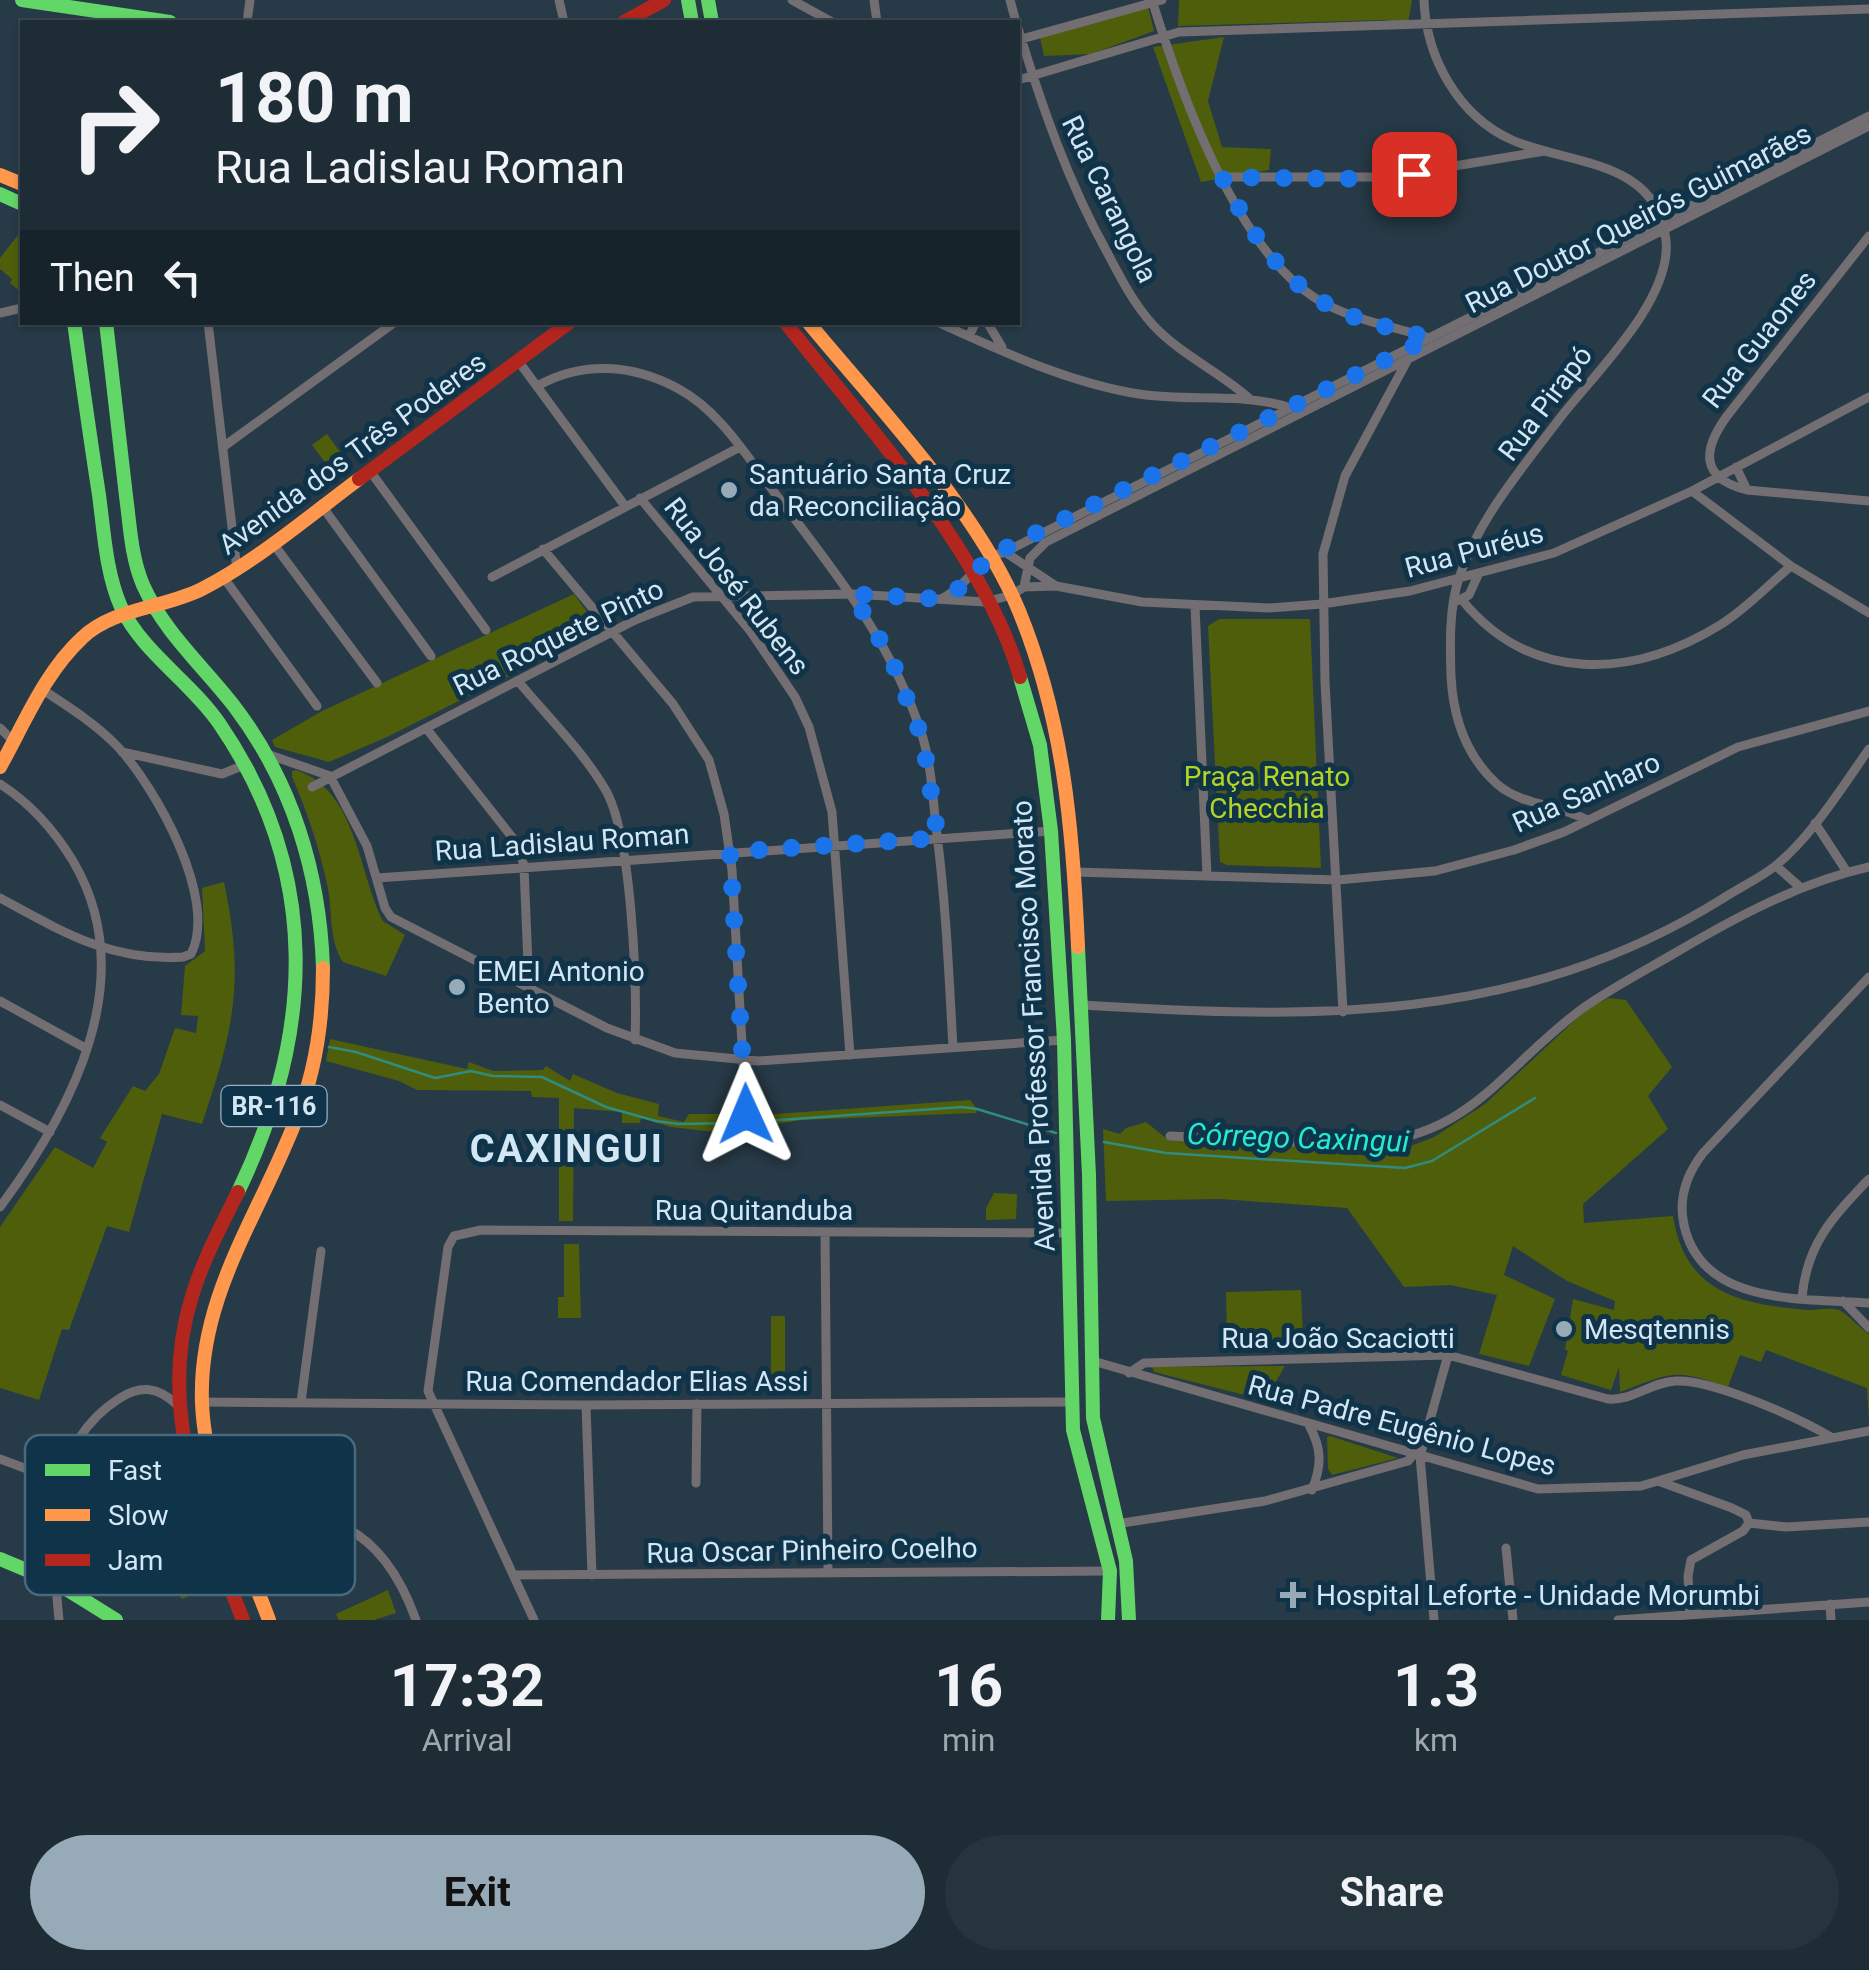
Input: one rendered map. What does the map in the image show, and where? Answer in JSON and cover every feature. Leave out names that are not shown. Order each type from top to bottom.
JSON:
[{"type":"main road","points":[[22,0],[157,20]]},
{"type":"main road","points":[[628,20],[664,0]]},
{"type":"main road","name":"BR-116","points":[[74,325],[114,589],[126,616],[216,718],[244,764],[269,821],[291,904],[296,988],[288,1056],[261,1142],[206,1251],[195,1283],[179,1358],[178,1406],[183,1435]]},
{"type":"main road","name":"BR-116","points":[[106,325],[135,559],[154,608],[237,710],[265,753],[300,830],[310,869],[323,966],[312,1064],[298,1117],[228,1260],[217,1292],[202,1371],[206,1435]]},
{"type":"main road","name":"Avenida dos Três Poderes","points":[[0,767],[43,690],[69,650],[84,635],[231,574],[566,325]]},
{"type":"main road","name":"Avenida Professor Francisco Morato","points":[[788,325],[975,572],[1014,654],[1031,707],[1051,831],[1064,1040],[1072,1402],[1077,1450],[1110,1570],[1108,1620]]},
{"type":"main road","name":"Avenida Professor Francisco Morato","points":[[810,325],[998,554],[1018,591],[1058,732],[1075,872],[1095,1434],[1126,1560],[1128,1620]]},
{"type":"main road","points":[[0,1558],[25,1569]]},
{"type":"main road","points":[[77,1595],[116,1620]]},
{"type":"main road","name":"BR-116","points":[[234,1595],[244,1620]]},
{"type":"main road","name":"BR-116","points":[[258,1595],[268,1620]]},
{"type":"street","points":[[792,0],[828,20]]},
{"type":"street","points":[[874,0],[876,18]]},
{"type":"street","points":[[1424,0],[1425,23],[1439,64],[1466,108],[1508,138],[1600,164],[1627,178],[1650,200],[1663,227]]},
{"type":"street","points":[[1020,40],[1156,1],[1164,35],[1196,120],[1222,177],[1258,240],[1290,278],[1336,309],[1434,341]]},
{"type":"street","points":[[1020,79],[1164,35],[1212,29],[1869,9]]},
{"type":"street","name":"Rua Carangola","points":[[1020,43],[1067,173],[1131,297],[1173,344],[1276,414]]},
{"type":"street","name":"Rua Doutor Queirós Guimarães","points":[[1663,227],[1869,116]]},
{"type":"street","name":"Rua Doutor Queirós Guimarães","points":[[1026,567],[1035,550],[1046,542],[1292,411],[1869,126]]},
{"type":"street","points":[[1222,177],[1388,177],[1548,151]]},
{"type":"street","name":"Rua Pirapó","points":[[1588,820],[1562,808],[1511,794],[1474,758],[1452,696],[1450,656],[1458,579],[1498,503],[1650,301],[1666,258],[1663,227]]},
{"type":"street","name":"Rua Guaones","points":[[1719,476],[1708,458],[1716,432],[1869,236]]},
{"type":"street","points":[[208,325],[223,448],[231,574],[317,706]]},
{"type":"street","points":[[223,448],[391,325]]},
{"type":"street","points":[[947,325],[1084,381],[1135,394],[1255,400],[1292,411]]},
{"type":"street","points":[[969,336],[974,325]]},
{"type":"street","points":[[989,325],[1004,350]]},
{"type":"street","points":[[1343,1012],[1322,604],[1325,539],[1336,500],[1364,438],[1409,355]]},
{"type":"street","points":[[518,362],[625,506]]},
{"type":"street","points":[[538,385],[584,368],[639,373],[686,394],[714,416],[740,446],[852,594],[891,658],[923,740],[938,838],[953,1048]]},
{"type":"street","points":[[1375,371],[1390,396]]},
{"type":"street","name":"Rua Puréus","points":[[1018,591],[1056,586],[1142,602],[1269,608],[1410,592],[1554,553],[1692,490],[1869,397]]},
{"type":"street","name":"Rua Doutor Queirós Guimarães","points":[[998,554],[1276,414],[1292,411]]},
{"type":"street","points":[[492,577],[740,446]]},
{"type":"street","points":[[1736,467],[1747,490]]},
{"type":"street","points":[[370,471],[486,630]]},
{"type":"street","points":[[1719,476],[1747,490],[1869,501]]},
{"type":"street","points":[[1692,490],[1791,566],[1869,613]]},
{"type":"street","name":"Rua José Rubens","points":[[640,498],[774,663],[803,712],[827,786],[850,1056]]},
{"type":"street","points":[[322,506],[432,656]]},
{"type":"street","points":[[272,542],[376,684]]},
{"type":"street","points":[[543,549],[673,704],[709,760],[720,792],[730,852],[746,1061],[746,1114]]},
{"type":"street","points":[[941,599],[955,592],[998,554]]},
{"type":"street","name":"Rua Puréus","points":[[998,554],[1056,586]]},
{"type":"street","points":[[1458,601],[1494,634],[1526,653],[1568,664],[1598,665],[1649,656],[1695,640],[1746,606],[1791,566]]},
{"type":"street","points":[[1018,591],[1026,567]]},
{"type":"street","name":"Rua Pirapó","points":[[1458,601],[1472,590],[1479,574]]},
{"type":"street","name":"Rua Roquete Pinto","points":[[312,788],[664,606],[693,597],[852,594],[991,601],[1018,591]]},
{"type":"street","points":[[1195,606],[1207,876]]},
{"type":"street","points":[[518,681],[606,791],[617,816],[624,860],[635,1040]]},
{"type":"street","points":[[0,898],[102,950],[183,958],[194,950],[198,930],[193,889],[177,844],[154,798],[122,752],[74,710],[43,690]]},
{"type":"street","name":"Rua Sanharo","points":[[1075,872],[1338,880],[1435,872],[1514,850],[1588,820],[1738,747],[1869,711]]},
{"type":"street","points":[[0,728],[14,742]]},
{"type":"street","points":[[426,728],[514,837],[524,866],[529,989]]},
{"type":"street","points":[[1082,1005],[1343,1012],[1403,1008],[1501,992],[1594,964],[1691,918],[1776,866],[1815,822],[1869,749]]},
{"type":"street","points":[[122,752],[222,774],[244,764]]},
{"type":"street","points":[[265,753],[330,776],[358,828],[391,917],[635,1040],[675,1053],[746,1061],[1064,1040]]},
{"type":"street","points":[[0,784],[35,812],[64,847],[86,888],[102,950],[99,999],[88,1049],[50,1132],[0,1207]]},
{"type":"street","points":[[1815,822],[1846,872]]},
{"type":"street","name":"Rua Ladislau Roman","points":[[377,878],[1051,831]]},
{"type":"street","points":[[1776,866],[1801,888]]},
{"type":"street","points":[[1170,1136],[1354,1145],[1383,1144],[1438,1128],[1484,1096],[1581,1010],[1701,937],[1801,888],[1869,867]]},
{"type":"street","points":[[1691,918],[1701,937]]},
{"type":"street","points":[[1869,977],[1703,1153],[1683,1191],[1684,1228],[1698,1258],[1736,1288],[1869,1304]]},
{"type":"street","points":[[0,1001],[88,1049]]},
{"type":"street","points":[[0,1105],[50,1132]]},
{"type":"street","points":[[1802,1297],[1804,1273],[1819,1237],[1869,1179]]},
{"type":"street","name":"Rua Quitanduba","points":[[433,1402],[428,1392],[448,1247],[461,1232],[1068,1233]]},
{"type":"street","points":[[825,1233],[828,1570]]},
{"type":"street","points":[[301,1402],[321,1251]]},
{"type":"street","points":[[1843,1301],[1869,1328]]},
{"type":"street","points":[[1434,1620],[1417,1456],[1448,1355]]},
{"type":"street","name":"Rua João Scaciotti","points":[[1129,1373],[1144,1363],[1448,1355],[1608,1399],[1629,1397],[1667,1382],[1690,1381],[1785,1414],[1831,1437]]},
{"type":"street","name":"Rua Padre Eugênio Lopes","points":[[1092,1360],[1548,1491],[1641,1486],[1658,1481],[1732,1508],[1750,1522]]},
{"type":"street","points":[[83,1435],[96,1418],[122,1397],[147,1388],[159,1390],[178,1406]]},
{"type":"street","name":"Rua Comendador Elias Assi","points":[[202,1402],[1072,1402]]},
{"type":"street","points":[[433,1402],[534,1620]]},
{"type":"street","points":[[696,1404],[696,1483]]},
{"type":"street","points":[[586,1405],[592,1575]]},
{"type":"street","points":[[1309,1425],[1320,1452],[1312,1490]]},
{"type":"street","points":[[1326,1430],[1324,1476],[1329,1485]]},
{"type":"street","points":[[1658,1481],[1743,1455],[1869,1430]]},
{"type":"street","points":[[1102,1534],[1118,1522],[1205,1511],[1312,1490],[1417,1456]]},
{"type":"street","points":[[0,1459],[25,1468]]},
{"type":"street","points":[[1690,1614],[1691,1560],[1743,1532],[1750,1522],[1786,1527],[1869,1522]]},
{"type":"street","points":[[355,1533],[384,1559],[416,1620]]},
{"type":"street","points":[[1506,1548],[1513,1620]]},
{"type":"street","name":"Rua Oscar Pinheiro Coelho","points":[[514,1575],[1110,1570]]},
{"type":"street","points":[[57,1595],[59,1620]]},
{"type":"street","points":[[1618,1620],[1690,1614],[1731,1616],[1869,1602]]},
{"type":"street","points":[[1830,1604],[1831,1620]]},
{"type":"green space","points":[[1179,0],[1412,0],[1408,23],[1385,20],[1178,26]]},
{"type":"green space","points":[[1148,7],[1154,31],[1091,54],[1044,56],[1040,37]]},
{"type":"green space","points":[[1224,37],[1208,101],[1222,147],[1271,149],[1269,170],[1201,182],[1153,47]]},
{"type":"green space","points":[[20,233],[20,291],[0,269],[0,258]]},
{"type":"green space","points":[[327,434],[351,467],[336,477],[312,445]]},
{"type":"green space","points":[[574,594],[598,627],[594,633],[329,762],[275,747],[272,740],[322,711]]},
{"type":"green space","name":"Praça Renato Checchia","points":[[1219,619],[1310,619],[1321,868],[1220,862],[1208,626]]},
{"type":"green space","points":[[296,770],[316,780],[332,795],[353,835],[383,921],[405,935],[386,976],[343,962],[338,953],[320,856],[292,777]]},
{"type":"green space","points":[[224,882],[234,948],[233,1004],[222,1060],[202,1124],[162,1114],[129,1232],[107,1226],[69,1330],[62,1329],[39,1400],[0,1388],[0,1227],[55,1147],[93,1168],[107,1142],[100,1138],[133,1086],[145,1091],[159,1074],[175,1028],[196,1033],[198,1016],[181,1015],[185,966],[205,951],[202,888]]},
{"type":"green space","points":[[1609,998],[1626,1000],[1672,1067],[1648,1096],[1668,1129],[1583,1204],[1584,1223],[1673,1216],[1679,1242],[1690,1262],[1719,1290],[1759,1304],[1842,1311],[1869,1334],[1869,1423],[1867,1388],[1766,1350],[1761,1362],[1740,1355],[1728,1387],[1674,1375],[1620,1392],[1619,1367],[1611,1390],[1561,1375],[1568,1351],[1565,1349],[1573,1299],[1614,1310],[1615,1301],[1567,1281],[1513,1246],[1504,1275],[1555,1299],[1529,1366],[1479,1354],[1497,1295],[1450,1285],[1404,1287],[1347,1208],[1220,1199],[1106,1201],[1103,1129],[1120,1134],[1146,1122],[1167,1139],[1356,1150],[1408,1147],[1434,1137],[1485,1104],[1588,1008]]},
{"type":"green space","points":[[330,1039],[467,1069],[469,1062],[493,1071],[543,1070],[546,1066],[570,1081],[573,1074],[617,1093],[659,1104],[658,1116],[684,1122],[689,1114],[775,1114],[970,1100],[977,1109],[976,1113],[801,1120],[724,1133],[671,1127],[641,1118],[640,1123],[622,1123],[622,1112],[574,1108],[573,1221],[559,1221],[559,1098],[532,1097],[531,1091],[417,1090],[399,1081],[326,1061]]},
{"type":"green space","points":[[994,1193],[1017,1194],[1016,1219],[986,1220],[986,1208]]},
{"type":"green space","points":[[564,1244],[579,1244],[581,1318],[558,1318],[558,1297],[564,1297]]},
{"type":"green space","points":[[1301,1290],[1303,1340],[1227,1342],[1226,1292]]},
{"type":"green space","points":[[771,1316],[785,1316],[785,1391],[771,1390]]},
{"type":"green space","points":[[1285,1366],[1275,1383],[1276,1403],[1154,1372],[1152,1367]]},
{"type":"green space","points":[[1330,1436],[1398,1458],[1332,1475],[1328,1469]]},
{"type":"green space","points":[[388,1590],[396,1613],[374,1620],[339,1620],[336,1614]]},
{"type":"waterway","name":"Córrego Caxingui","points":[[329,1047],[435,1078],[471,1071],[493,1076],[542,1077],[606,1107],[656,1121],[735,1123]]},
{"type":"waterway","name":"Córrego Caxingui","points":[[1104,1142],[1166,1153],[1405,1168],[1432,1161],[1535,1098]]},
{"type":"waterway","name":"Córrego Caxingui","points":[[751,1122],[962,1107],[1056,1133]]},
{"type":"traffic: fast","points":[[22,0],[157,20]]},
{"type":"traffic: fast","points":[[688,0],[692,20]]},
{"type":"traffic: fast","points":[[708,0],[712,20]]},
{"type":"traffic: fast","points":[[0,194],[20,203]]},
{"type":"traffic: fast","points":[[74,325],[106,552],[116,594],[142,639],[219,723],[253,780],[276,837],[290,896],[296,955],[293,1014],[282,1073],[238,1192]]},
{"type":"traffic: fast","points":[[106,325],[130,530],[139,574],[162,618],[254,735],[287,797],[309,863],[323,968]]},
{"type":"traffic: fast","points":[[1020,677],[1040,745],[1051,831],[1064,1040],[1073,1430],[1110,1571],[1108,1620]]},
{"type":"traffic: fast","points":[[1078,947],[1089,1175],[1093,1418],[1126,1561],[1129,1620]]},
{"type":"traffic: fast","points":[[0,1559],[25,1569]]},
{"type":"traffic: fast","points":[[76,1595],[116,1620]]},
{"type":"traffic: slow","points":[[0,175],[20,183]]},
{"type":"traffic: slow","points":[[811,325],[952,497],[1001,573],[1019,611],[1046,693],[1064,776],[1078,947]]},
{"type":"traffic: slow","points":[[0,767],[46,682],[82,638],[109,620],[187,595],[223,578],[359,479]]},
{"type":"traffic: slow","points":[[206,1435],[203,1364],[210,1326],[221,1290],[309,1081],[320,1025],[323,968]]},
{"type":"traffic: slow","points":[[259,1595],[269,1620]]},
{"type":"traffic: jam","points":[[628,20],[664,0]]},
{"type":"traffic: jam","points":[[359,479],[566,325]]},
{"type":"traffic: jam","points":[[787,325],[951,537],[1003,630],[1020,677]]},
{"type":"traffic: jam","points":[[184,1435],[179,1380],[182,1338],[207,1256],[238,1192]]},
{"type":"traffic: jam","points":[[234,1595],[243,1620]]},
{"type":"place","name":"Santuário Santa Cruz da Reconciliação","points":[[729,490]]},
{"type":"place","name":"EMEI Antonio Bento","points":[[457,987]]},
{"type":"place","name":"Mesqtennis","points":[[1564,1329]]},
{"type":"place","name":"Hospital Leforte - Unidade Morumbi","points":[[1293,1595]]},
{"type":"district","name":"CAXINGUI","points":[[567,1149]]},
{"type":"route","points":[[746,1114],[746,1061],[730,852],[938,838],[923,740],[891,658],[852,594],[941,599],[963,586],[990,556],[1005,552],[1430,338],[1336,309],[1290,278],[1258,240],[1222,177],[1345,179],[1414,174]]}]
